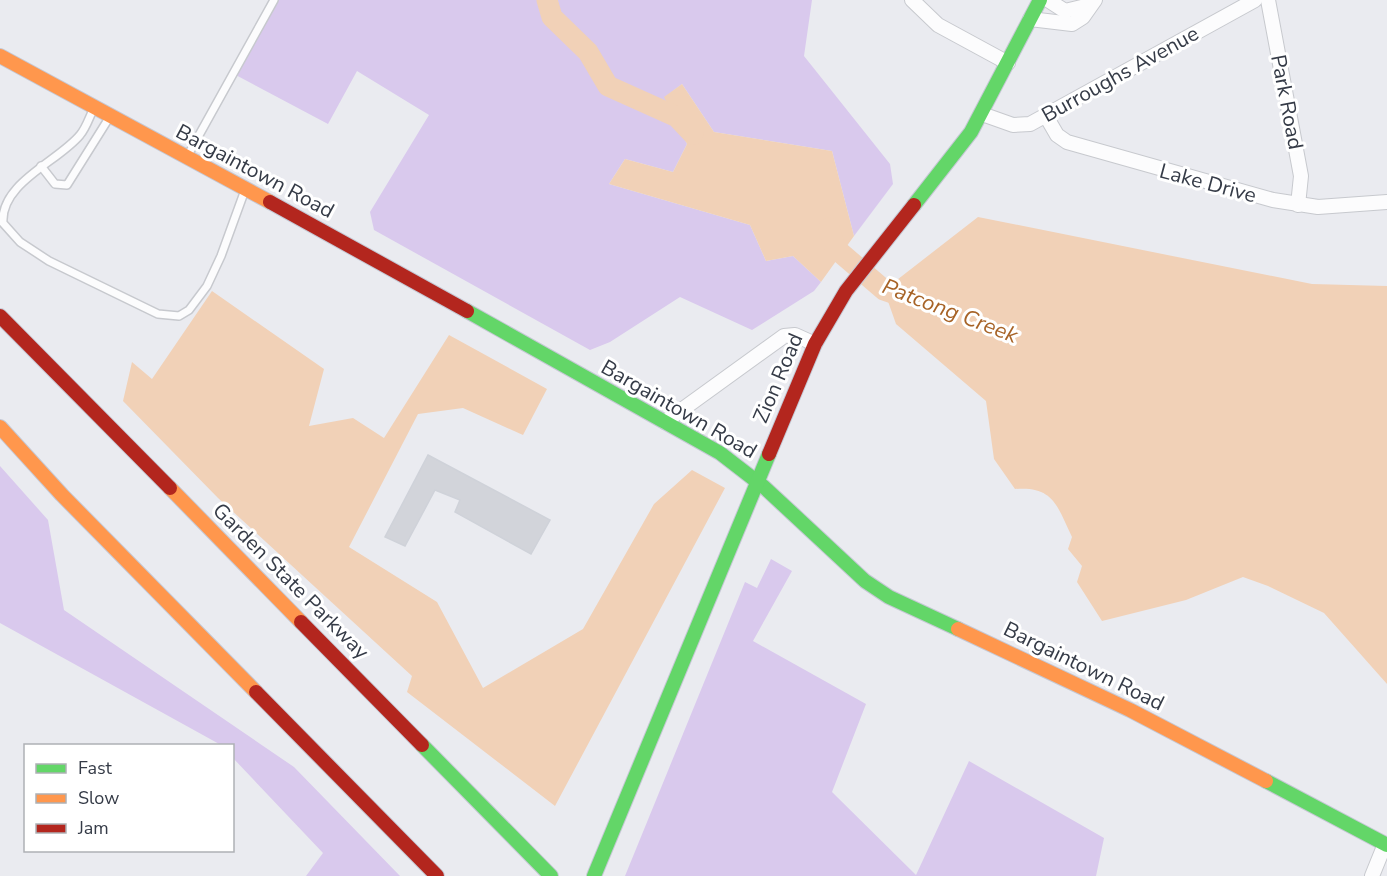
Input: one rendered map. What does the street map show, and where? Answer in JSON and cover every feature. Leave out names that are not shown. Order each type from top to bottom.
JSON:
[{"type":"main road","name":"Zion Road","points":[[594,876],[815,344],[854,280],[955,154],[982,114],[1040,0]]},
{"type":"main road","name":"Bargaintown Road","points":[[0,56],[720,453],[757,480],[840,562],[889,597],[1130,710],[1386,844]]},
{"type":"main road","name":"Garden State Parkway","points":[[0,316],[551,876]]},
{"type":"main road","points":[[0,427],[62,495],[437,876]]},
{"type":"street","points":[[912,0],[938,25],[1008,63]]},
{"type":"street","points":[[1048,0],[1065,11],[1093,2]]},
{"type":"street","name":"Burroughs Avenue","points":[[982,114],[1017,126],[1030,124],[1255,0]]},
{"type":"street","name":"Park Road","points":[[1268,0],[1301,176],[1298,205]]},
{"type":"street","points":[[1030,19],[1072,24],[1083,17],[1093,2]]},
{"type":"street","name":"Lake Drive","points":[[1046,116],[1057,135],[1067,142],[1201,182],[1298,205],[1318,207],[1387,202]]},
{"type":"street","points":[[665,422],[784,336],[795,335],[815,344]]},
{"type":"street","points":[[1371,876],[1386,844]]},
{"type":"lane","points":[[186,158],[274,0]]},
{"type":"lane","points":[[94,108],[80,136],[41,166],[5,205],[3,223],[20,242],[49,261],[158,314],[179,316],[189,310],[207,285],[221,256],[245,190]]},
{"type":"lane","points":[[41,166],[55,184],[67,185],[110,116]]},
{"type":"shaded area","points":[[269,0],[812,0],[804,56],[890,164],[893,184],[854,236],[832,151],[714,132],[682,84],[665,97],[687,144],[673,172],[625,159],[609,184],[750,225],[766,261],[793,256],[821,282],[814,291],[752,330],[680,297],[610,342],[590,350],[374,230],[370,212],[429,115],[357,71],[328,124],[232,73],[271,2]]},
{"type":"shaded area","points":[[0,466],[48,520],[64,610],[294,767],[400,876],[306,876],[323,853],[234,759],[234,744],[219,744],[0,623]]},
{"type":"shaded area","points":[[771,559],[792,571],[753,641],[866,704],[832,792],[916,875],[969,761],[1104,838],[1096,876],[625,876],[745,582],[757,588]]},
{"type":"water","points":[[682,84],[714,132],[832,151],[854,236],[821,282],[793,256],[766,261],[750,225],[609,184],[625,159],[673,172],[687,144],[664,97]]},
{"type":"water","points":[[978,217],[1312,284],[1387,286],[1387,684],[1324,613],[1268,586],[1243,577],[1186,600],[1102,621],[1077,582],[1082,566],[1068,549],[1072,537],[1058,507],[1046,495],[1038,491],[1015,489],[994,459],[986,401],[896,324],[884,290]]},
{"type":"water","points":[[212,291],[324,369],[309,426],[353,418],[384,438],[449,335],[547,389],[523,435],[463,408],[418,414],[349,547],[437,602],[483,688],[583,629],[654,504],[692,470],[725,488],[555,806],[407,692],[412,676],[218,498],[123,401],[132,362],[152,379]]},
{"type":"building","points":[[428,455],[550,520],[531,554],[455,512],[460,500],[435,490],[405,546],[385,537]]},
{"type":"waterway","name":"Patcong Creek","points":[[547,0],[552,17],[588,52],[608,86],[677,117],[693,134]]},
{"type":"waterway","name":"Patcong Creek","points":[[829,228],[835,248],[884,290],[910,299]]},
{"type":"traffic: fast","points":[[914,205],[971,132],[1040,0]]},
{"type":"traffic: fast","points":[[467,311],[720,453],[764,487],[865,581],[889,597],[958,629]]},
{"type":"traffic: fast","points":[[594,876],[769,454]]},
{"type":"traffic: fast","points":[[422,745],[551,876]]},
{"type":"traffic: fast","points":[[1266,781],[1387,845]]},
{"type":"traffic: slow","points":[[0,56],[270,202]]},
{"type":"traffic: slow","points":[[0,427],[62,495],[256,692]]},
{"type":"traffic: slow","points":[[170,488],[301,622]]},
{"type":"traffic: slow","points":[[958,629],[1130,710],[1266,781]]},
{"type":"traffic: jam","points":[[270,202],[467,311]]},
{"type":"traffic: jam","points":[[769,454],[815,344],[846,291],[914,205]]},
{"type":"traffic: jam","points":[[0,316],[170,488]]},
{"type":"traffic: jam","points":[[301,622],[422,745]]},
{"type":"traffic: jam","points":[[256,692],[437,876]]}]
